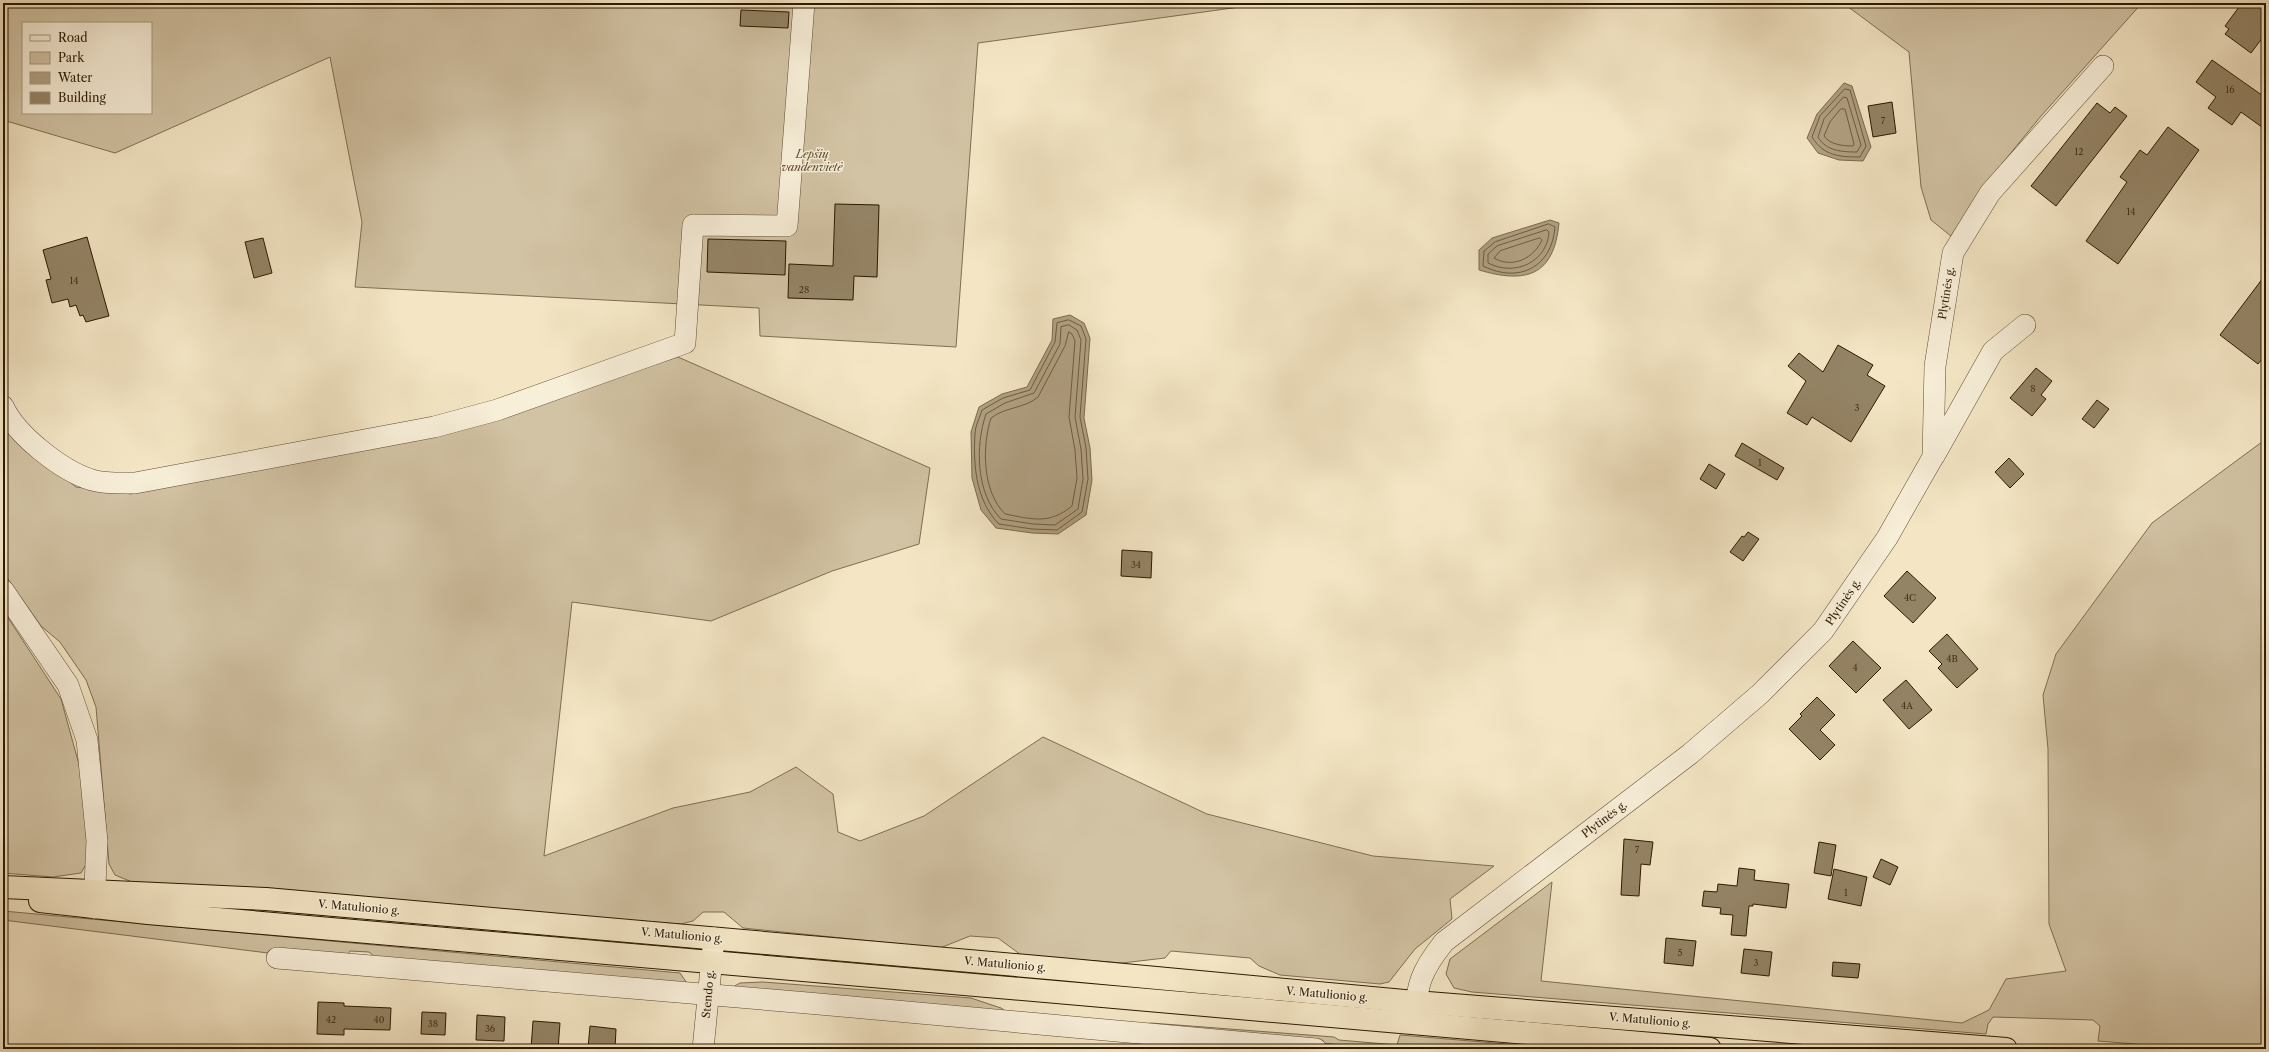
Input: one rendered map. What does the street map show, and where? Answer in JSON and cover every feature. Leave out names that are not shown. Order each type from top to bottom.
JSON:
[{"type":"highway","name":"V. Matulionio g.","points":[[3,887],[95,900],[711,963],[1413,1025],[1710,1049]]},
{"type":"highway","name":"V. Matulionio g.","points":[[3,897],[95,900],[266,899],[1415,1002],[2006,1049]]},
{"type":"street","points":[[3,406],[8,418],[23,436],[74,474],[93,480],[135,483],[434,427],[497,410],[685,343],[693,225],[787,226],[804,3]]},
{"type":"street","name":"Plytinės g.","points":[[1413,1025],[1417,987],[1430,959],[1444,942],[1690,754],[1760,694],[1800,657],[1823,632],[1887,538],[1933,457],[1935,366],[1953,253],[1990,193],[2103,66]]},
{"type":"street","points":[[1933,457],[1993,350],[2025,325]]},
{"type":"street","points":[[3,590],[68,685],[87,740],[97,841],[95,900]]},
{"type":"street","name":"Stendo g.","points":[[703,1049],[714,938]]},
{"type":"street","points":[[277,958],[708,996],[819,1004],[1316,1049]]},
{"type":"green space","name":"Lepšių vandenvietė","points":[[3,3],[1269,3],[978,43],[956,347],[760,336],[759,308],[355,287],[362,222],[330,57],[115,153],[3,120]]},
{"type":"green space","points":[[1843,3],[2142,3],[2041,116],[1983,187],[1951,236],[1931,220],[1921,187],[1909,52]]},
{"type":"green space","points":[[678,357],[930,468],[919,544],[832,571],[711,621],[572,602],[544,856],[673,808],[750,792],[796,767],[833,794],[838,832],[860,841],[924,816],[1043,737],[1207,814],[1373,856],[1494,866],[1450,899],[1452,919],[1415,949],[1389,982],[1380,984],[1280,975],[1259,966],[1250,958],[1171,951],[1165,958],[1122,963],[1021,955],[998,938],[970,936],[940,948],[743,928],[724,912],[703,912],[693,921],[681,924],[132,882],[115,875],[109,864],[96,707],[86,680],[60,642],[41,626],[3,572],[3,420],[36,453],[76,487],[131,494],[438,434]]},
{"type":"green space","points":[[2266,439],[2266,1049],[2197,1049],[2098,1041],[2100,1026],[2093,1020],[1993,1017],[1988,1024],[1986,1034],[1472,992],[1454,988],[1446,974],[1450,959],[1552,882],[1541,981],[1962,1023],[1989,1010],[2006,979],[2066,971],[2049,924],[2048,749],[2043,695],[2056,654],[2152,523]]},
{"type":"green space","points":[[3,610],[61,699],[83,779],[88,861],[81,873],[53,877],[3,873]]},
{"type":"green space","points":[[3,911],[680,973],[689,986],[379,960],[369,952],[350,951],[345,959],[268,953],[3,920]]},
{"type":"green space","points":[[763,982],[971,998],[1001,1008],[1016,1018],[733,987],[740,983]]},
{"type":"green space","points":[[1151,1023],[1334,1037],[1339,1040],[1397,1045],[1400,1035],[1565,1049],[1393,1049],[1129,1027]]},
{"type":"water","points":[[1844,83],[1852,86],[1871,147],[1863,161],[1839,160],[1818,153],[1807,138],[1817,114]]},
{"type":"water","points":[[1550,220],[1559,223],[1556,241],[1551,255],[1544,265],[1535,272],[1511,276],[1479,270],[1479,250],[1492,238]]},
{"type":"water","points":[[1070,315],[1084,323],[1090,338],[1084,418],[1090,448],[1092,480],[1086,515],[1058,534],[1032,533],[996,528],[981,510],[972,478],[971,432],[979,407],[1002,394],[1027,387],[1052,340],[1053,319]]},
{"type":"building","points":[[2242,3],[2266,3],[2266,33],[2251,53],[2225,34],[2229,29],[2225,26]]},
{"type":"building","points":[[741,10],[789,12],[788,28],[740,26]]},
{"type":"building","points":[[2212,60],[2266,98],[2266,130],[2241,112],[2232,125],[2208,108],[2216,97],[2196,82]]},
{"type":"building","points":[[1892,102],[1896,133],[1873,137],[1868,106]]},
{"type":"building","points":[[2097,103],[2110,113],[2115,107],[2127,116],[2056,206],[2031,186]]},
{"type":"building","points":[[2168,127],[2199,150],[2118,264],[2086,241],[2127,182],[2120,177],[2140,150],[2147,155]]},
{"type":"building","points":[[835,204],[879,205],[877,277],[854,276],[853,300],[788,298],[789,264],[833,266]]},
{"type":"building","points":[[87,237],[109,316],[86,322],[83,315],[80,316],[76,305],[70,307],[68,299],[52,303],[46,280],[51,279],[43,250]]},
{"type":"building","points":[[263,238],[272,273],[254,278],[245,242]]},
{"type":"building","points":[[708,239],[786,241],[785,275],[707,272]]},
{"type":"building","points":[[2266,274],[2266,354],[2258,364],[2220,335]]},
{"type":"building","points":[[1838,345],[1873,365],[1867,375],[1885,386],[1851,442],[1812,417],[1807,425],[1787,413],[1806,381],[1788,366],[1799,353],[1823,372]]},
{"type":"building","points":[[2036,368],[2052,381],[2041,395],[2046,399],[2032,416],[2010,398]]},
{"type":"building","points":[[2097,400],[2109,409],[2094,428],[2082,419]]},
{"type":"building","points":[[1742,443],[1784,468],[1777,480],[1735,456]]},
{"type":"building","points":[[2009,458],[2024,474],[2010,488],[1995,472]]},
{"type":"building","points":[[1709,464],[1725,474],[1716,489],[1700,479]]},
{"type":"building","points":[[1748,532],[1759,539],[1743,561],[1730,552],[1742,536],[1744,537]]},
{"type":"building","points":[[1122,550],[1152,552],[1151,578],[1121,576]]},
{"type":"building","points":[[1907,571],[1936,598],[1913,623],[1884,596]]},
{"type":"building","points":[[1947,634],[1978,669],[1957,688],[1938,668],[1942,664],[1929,651]]},
{"type":"building","points":[[1853,641],[1881,668],[1856,693],[1829,666]]},
{"type":"building","points":[[1906,680],[1932,710],[1909,729],[1883,700]]},
{"type":"building","points":[[1817,697],[1835,715],[1820,730],[1835,745],[1820,760],[1789,729],[1802,716],[1800,714]]},
{"type":"building","points":[[1624,839],[1653,842],[1650,865],[1641,864],[1639,896],[1621,895]]},
{"type":"building","points":[[1819,842],[1836,845],[1831,876],[1814,873]]},
{"type":"building","points":[[1881,859],[1898,867],[1890,885],[1873,877]]},
{"type":"building","points":[[1739,868],[1755,870],[1754,880],[1789,884],[1786,908],[1753,904],[1753,906],[1749,906],[1746,936],[1731,935],[1733,915],[1720,914],[1721,908],[1702,906],[1704,891],[1717,892],[1718,884],[1737,886]]},
{"type":"building","points":[[1834,869],[1867,877],[1861,906],[1828,899]]},
{"type":"building","points":[[1666,938],[1696,941],[1693,966],[1664,963]]},
{"type":"building","points":[[1744,949],[1772,952],[1769,976],[1741,973]]},
{"type":"building","points":[[1833,962],[1860,964],[1858,978],[1832,976]]},
{"type":"building","points":[[318,1002],[344,1003],[344,1006],[391,1008],[390,1030],[344,1029],[344,1035],[317,1034]]},
{"type":"building","points":[[422,1012],[446,1013],[445,1035],[421,1034]]},
{"type":"building","points":[[477,1015],[505,1017],[504,1041],[476,1040]]},
{"type":"building","points":[[533,1021],[560,1023],[558,1049],[531,1049]]},
{"type":"building","points":[[590,1026],[616,1029],[615,1049],[588,1048]]}]
